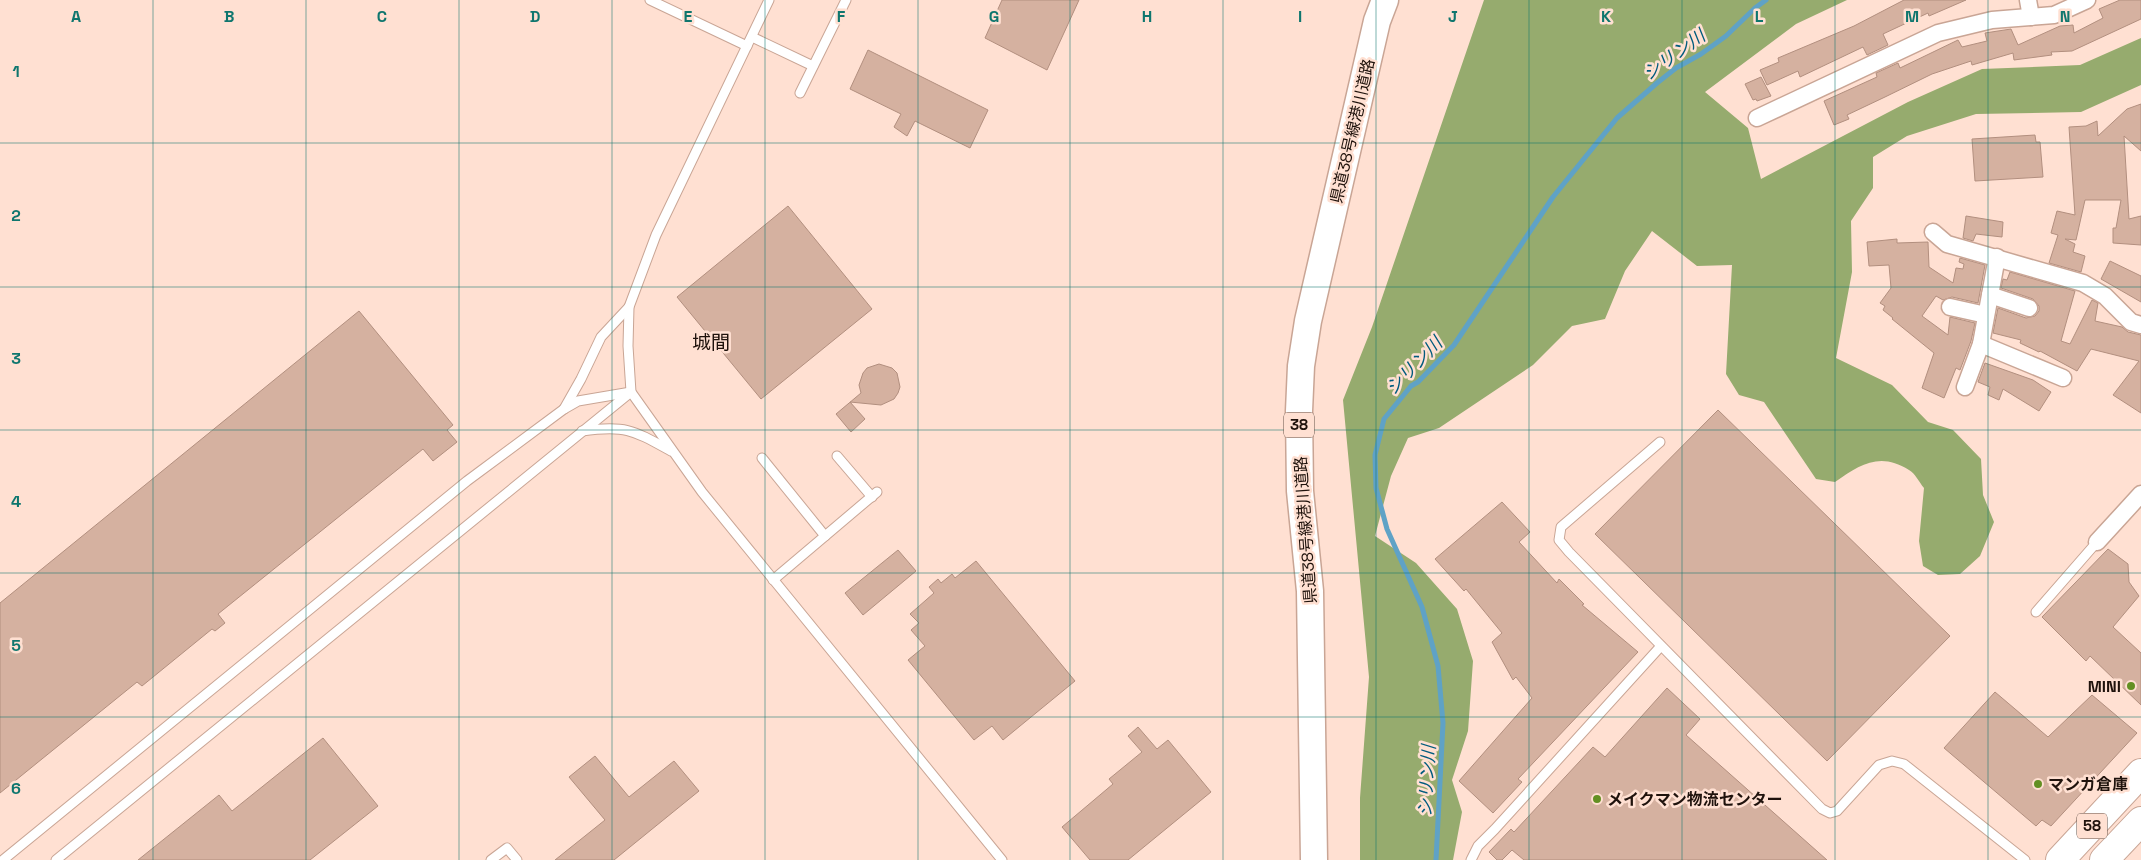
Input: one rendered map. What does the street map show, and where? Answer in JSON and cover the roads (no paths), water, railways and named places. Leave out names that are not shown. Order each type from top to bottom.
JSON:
[{"type":"highway","name":"58","points":[[2060,860],[2141,772]]},
{"type":"highway","name":"58","points":[[2104,860],[2141,820]]},
{"type":"main road","name":"県道38号線港川道路","points":[[1314,860],[1310,591],[1300,491],[1299,411],[1301,366],[1308,321],[1377,21],[1384,0]]},
{"type":"street","points":[[2028,0],[2031,17]]},
{"type":"street","points":[[1757,118],[1938,33],[1992,20],[2054,14],[2087,0]]},
{"type":"street","points":[[1932,232],[1947,244],[2082,283],[2105,296],[2131,322],[2141,325]]},
{"type":"street","points":[[1964,387],[1981,344],[1997,257]]},
{"type":"street","points":[[1990,294],[2029,308]]},
{"type":"street","points":[[1950,307],[1986,315]]},
{"type":"street","points":[[1981,344],[2063,378]]},
{"type":"street","points":[[2097,542],[2141,494]]},
{"type":"lane","points":[[650,0],[747,46]]},
{"type":"lane","points":[[769,0],[656,235],[629,307],[628,346],[631,392],[702,492],[1002,860]]},
{"type":"lane","points":[[800,93],[846,0]]},
{"type":"lane","points":[[752,37],[814,66]]},
{"type":"lane","points":[[564,409],[601,337],[629,307]]},
{"type":"lane","points":[[3,860],[468,481],[564,409],[578,401],[631,392]]},
{"type":"lane","points":[[56,860],[631,392]]},
{"type":"lane","points":[[582,431],[612,428],[634,431],[673,452]]},
{"type":"lane","points":[[1660,442],[1561,527],[1559,540],[1660,646],[1822,809],[1830,813],[1837,811],[1879,765],[1892,761],[1904,764],[2025,860]]},
{"type":"lane","points":[[773,580],[874,494],[837,456]]},
{"type":"lane","points":[[762,458],[825,536]]},
{"type":"lane","points":[[2036,612],[2097,542]]},
{"type":"lane","points":[[1471,860],[1478,846],[1660,646]]},
{"type":"lane","points":[[491,860],[507,848],[517,860]]},
{"type":"waterway","name":"シリン川","points":[[1436,860],[1443,723],[1438,666],[1422,607],[1387,529],[1376,488],[1375,455],[1384,419],[1411,386],[1418,382],[1454,345],[1553,197],[1617,118],[1676,68],[1701,54],[1726,36],[1766,0]]},
{"type":"place","name":"MINI","points":[[2131,686]]},
{"type":"place","name":"マンガ倉庫","points":[[2038,784]]},
{"type":"place","name":"メイクマン物流センター","points":[[1597,799]]},
{"type":"district","name":"城間","points":[[711,342]]}]
